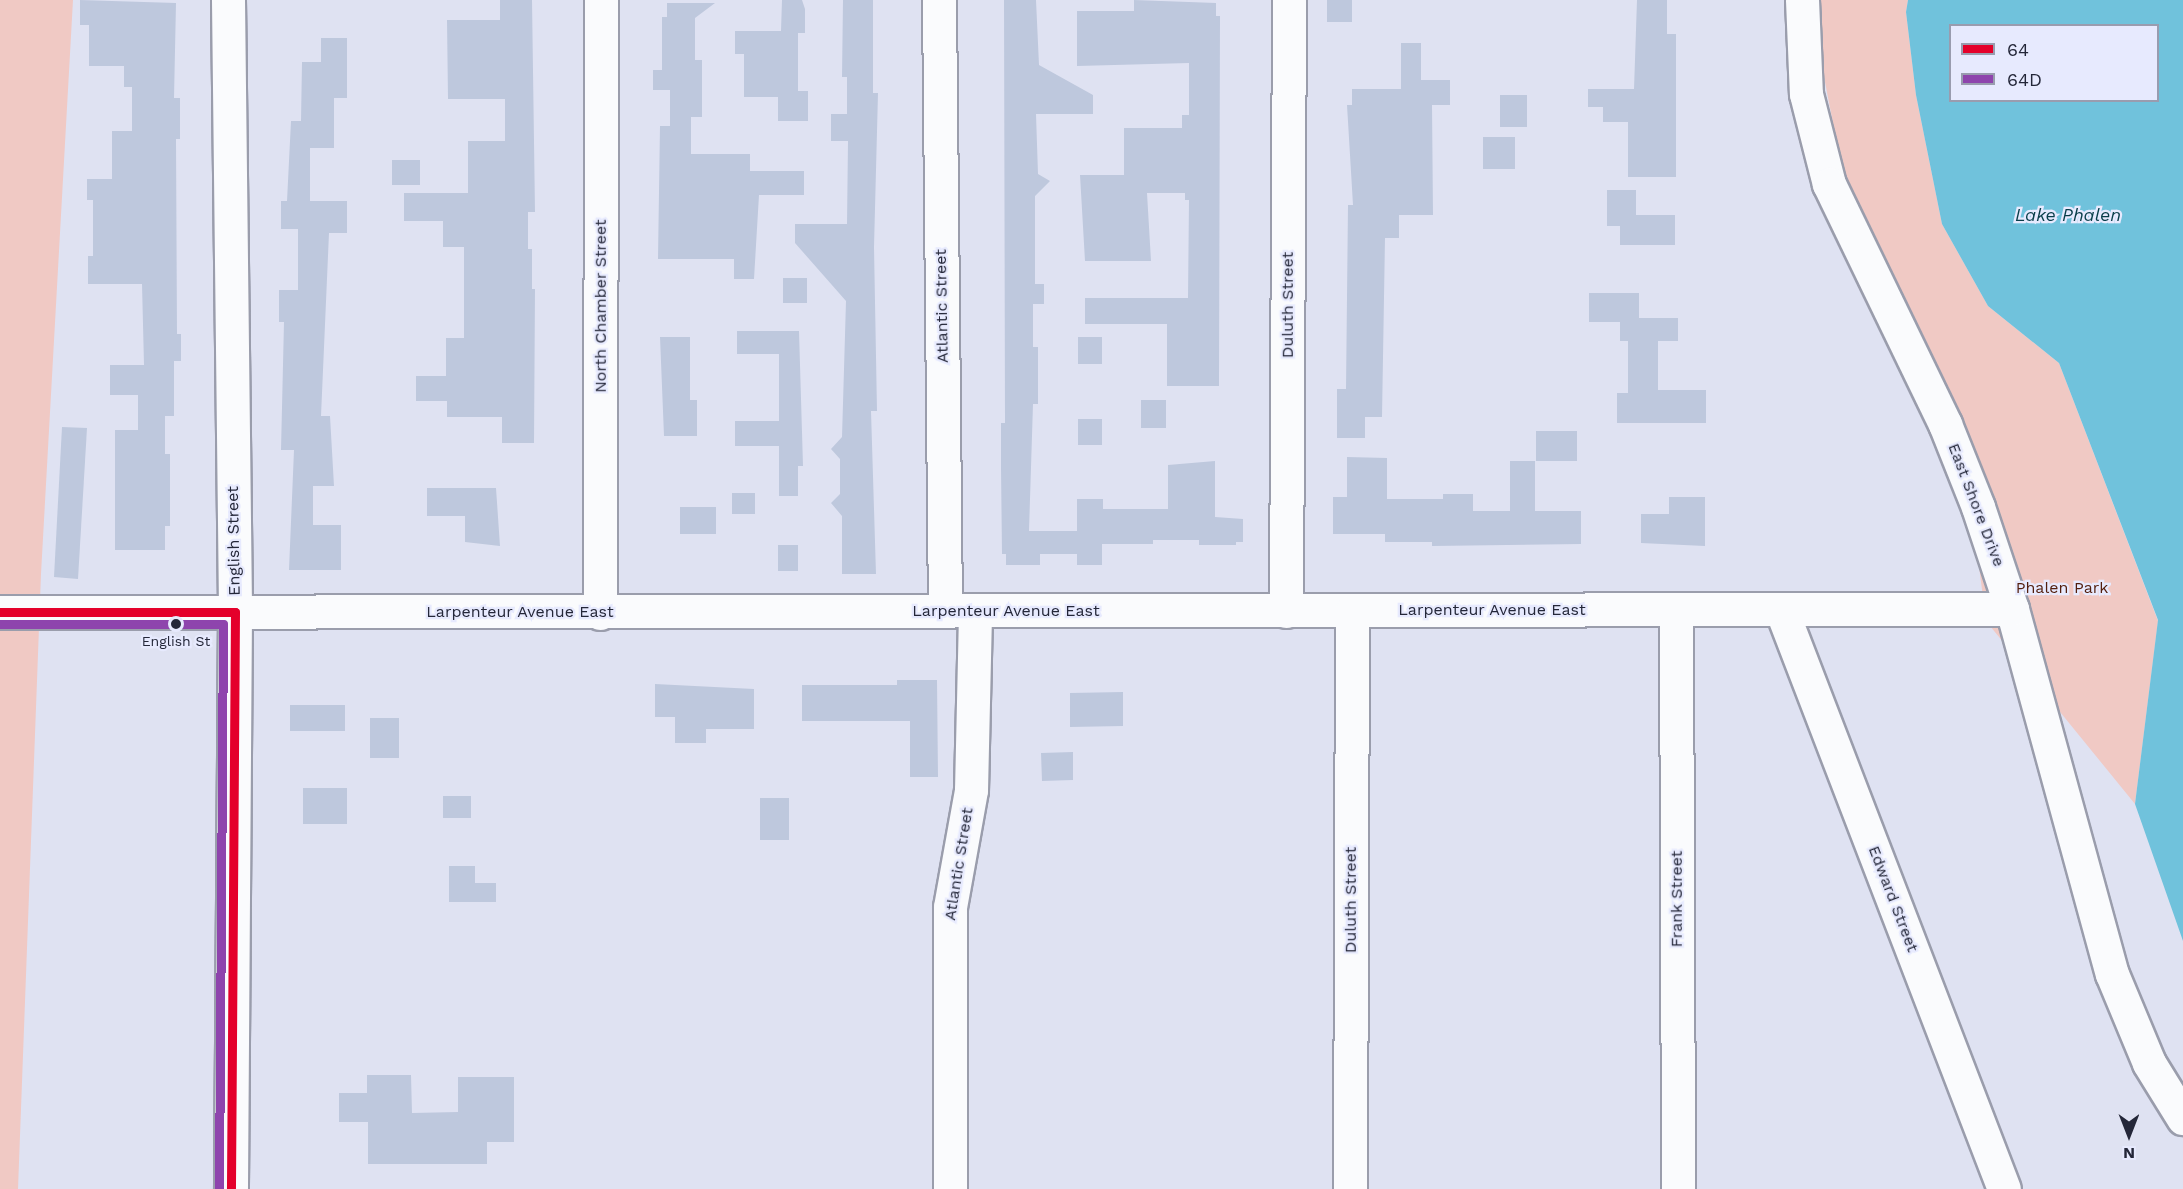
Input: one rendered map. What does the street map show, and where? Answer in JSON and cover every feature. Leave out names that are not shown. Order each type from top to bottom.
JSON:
[{"type":"street","name":"English Street","points":[[228,0],[234,612],[231,1189]]},
{"type":"street","name":"North Chamber Street","points":[[600,613],[601,0]]},
{"type":"street","name":"Atlantic Street","points":[[939,0],[960,611],[971,790],[950,907],[950,1189]]},
{"type":"street","name":"Duluth Street","points":[[1286,611],[1289,0]]},
{"type":"street","name":"East Shore Drive","points":[[1802,0],[1806,94],[1829,184],[1945,424],[1991,541],[2012,609],[2112,974],[2149,1063],[2183,1118]]},
{"type":"street","name":"Frank Street","points":[[1676,609],[1677,1189]]},
{"type":"street","name":"Edward Street","points":[[1781,609],[2004,1189]]},
{"type":"street","name":"Larpenteur Avenue East","points":[[0,612],[600,613],[2012,609]]},
{"type":"street","name":"Duluth Street","points":[[1350,1189],[1352,611]]},
{"type":"green space","points":[[0,0],[73,0],[41,574],[18,1189],[0,1189]]},
{"type":"green space","name":"Phalen Park","points":[[1809,0],[1908,0],[1906,12],[1916,95],[1942,224],[1988,306],[2059,363],[2158,621],[2135,804],[1986,621],[1961,425],[1848,200]]},
{"type":"water","name":"Lake Phalen","points":[[1908,0],[2183,0],[2183,941],[2135,804],[2158,620],[2059,363],[1988,306],[1942,224],[1916,95],[1906,12]]},
{"type":"building","points":[[80,0],[176,3],[174,98],[180,98],[180,139],[176,139],[177,334],[181,334],[181,361],[174,361],[174,416],[165,416],[165,454],[170,454],[170,526],[165,526],[165,550],[115,550],[115,430],[138,430],[138,395],[110,395],[110,365],[144,365],[142,284],[88,284],[88,256],[93,256],[93,200],[87,200],[87,179],[112,179],[112,131],[132,131],[132,87],[124,87],[124,66],[89,66],[89,25],[80,25]]},
{"type":"building","points":[[500,0],[532,0],[535,212],[528,212],[528,249],[532,249],[532,289],[535,289],[534,443],[502,443],[502,417],[447,417],[447,401],[416,401],[416,376],[446,376],[446,338],[464,338],[464,247],[443,247],[443,221],[404,221],[404,193],[468,193],[468,141],[505,141],[505,99],[448,99],[447,20],[500,20]]},
{"type":"building","points":[[782,0],[802,0],[805,9],[805,33],[798,33],[798,91],[808,91],[808,121],[778,121],[778,97],[744,97],[744,54],[735,54],[735,31],[781,31]]},
{"type":"building","points":[[843,0],[873,0],[873,93],[878,93],[874,247],[877,411],[871,411],[876,574],[842,574],[842,516],[831,503],[840,494],[840,459],[831,449],[842,437],[846,301],[795,243],[795,224],[847,224],[848,141],[831,141],[831,114],[847,114],[847,77],[842,77]]},
{"type":"building","points":[[1004,0],[1036,0],[1039,65],[1093,95],[1093,114],[1036,114],[1038,174],[1050,181],[1035,196],[1035,284],[1044,284],[1044,304],[1033,304],[1033,347],[1038,347],[1038,404],[1033,404],[1029,531],[1077,531],[1077,499],[1103,499],[1103,509],[1168,509],[1168,465],[1215,461],[1215,517],[1243,519],[1243,542],[1236,542],[1236,545],[1199,545],[1199,540],[1153,540],[1153,544],[1102,544],[1102,565],[1077,565],[1077,554],[1040,554],[1040,565],[1006,565],[1006,554],[1002,554],[1001,468],[1001,423],[1005,423]]},
{"type":"building","points":[[1134,0],[1216,3],[1216,16],[1220,16],[1219,386],[1167,386],[1167,324],[1085,324],[1085,298],[1188,298],[1189,200],[1185,200],[1185,193],[1147,193],[1151,261],[1085,261],[1080,175],[1124,175],[1124,128],[1182,128],[1182,115],[1189,115],[1189,63],[1077,66],[1077,11],[1134,11]]},
{"type":"building","points":[[1327,0],[1352,0],[1352,22],[1327,22]]},
{"type":"building","points":[[1637,0],[1667,0],[1667,34],[1676,34],[1676,177],[1628,177],[1628,122],[1603,122],[1603,107],[1588,107],[1588,89],[1634,89]]},
{"type":"building","points":[[667,3],[715,3],[695,18],[695,60],[702,60],[702,117],[691,117],[691,154],[750,154],[750,171],[804,171],[804,195],[759,195],[754,279],[734,279],[734,259],[658,259],[660,126],[670,126],[670,90],[653,90],[653,70],[662,70],[662,17],[667,17]]},
{"type":"building","points":[[321,38],[347,38],[347,98],[334,98],[334,148],[310,148],[310,201],[347,201],[347,233],[329,233],[321,416],[330,416],[334,486],[313,486],[313,525],[341,525],[341,570],[289,570],[294,450],[281,450],[284,322],[279,322],[279,290],[298,290],[298,229],[281,229],[281,201],[287,201],[291,121],[301,121],[302,62],[321,62]]},
{"type":"building","points":[[1401,43],[1421,43],[1421,80],[1450,80],[1450,105],[1432,105],[1433,215],[1399,215],[1399,238],[1385,238],[1382,417],[1365,417],[1365,438],[1337,438],[1337,389],[1346,389],[1348,205],[1353,205],[1347,105],[1352,105],[1352,89],[1401,89]]},
{"type":"building","points":[[1500,95],[1527,95],[1527,127],[1500,127]]},
{"type":"building","points":[[1483,137],[1515,137],[1515,169],[1483,169]]},
{"type":"building","points":[[392,160],[420,160],[420,185],[392,185]]},
{"type":"building","points":[[1607,190],[1636,190],[1636,215],[1675,215],[1675,245],[1620,245],[1620,226],[1607,226]]},
{"type":"building","points":[[783,278],[807,278],[807,303],[783,303]]},
{"type":"building","points":[[1589,293],[1639,293],[1639,318],[1678,318],[1678,341],[1658,341],[1658,390],[1706,390],[1706,423],[1617,423],[1617,393],[1628,393],[1628,341],[1620,341],[1620,322],[1589,322]]},
{"type":"building","points":[[737,331],[799,331],[803,466],[798,466],[798,496],[779,496],[779,446],[735,446],[735,421],[779,421],[779,354],[737,354]]},
{"type":"building","points":[[660,337],[690,337],[690,400],[697,400],[697,436],[664,436]]},
{"type":"building","points":[[1078,337],[1102,337],[1102,364],[1078,364]]},
{"type":"building","points":[[1141,400],[1166,400],[1166,428],[1141,428]]},
{"type":"building","points":[[1078,419],[1102,419],[1102,445],[1078,445]]},
{"type":"building","points":[[62,427],[87,428],[78,579],[54,577]]},
{"type":"building","points":[[1536,431],[1577,431],[1577,461],[1536,461]]},
{"type":"building","points":[[1347,457],[1387,458],[1387,499],[1443,499],[1443,494],[1473,494],[1473,511],[1510,511],[1510,461],[1535,461],[1535,511],[1581,511],[1581,544],[1432,546],[1432,542],[1385,542],[1385,534],[1333,534],[1333,497],[1347,497]]},
{"type":"building","points":[[427,488],[496,488],[500,546],[465,542],[465,516],[427,516]]},
{"type":"building","points":[[732,493],[755,493],[755,514],[732,514]]},
{"type":"building","points":[[1669,497],[1705,497],[1705,546],[1641,543],[1641,514],[1669,514]]},
{"type":"building","points":[[680,507],[716,507],[716,534],[680,534]]},
{"type":"building","points":[[778,545],[798,545],[798,571],[778,571]]},
{"type":"building","points":[[897,680],[937,680],[938,777],[910,777],[910,721],[802,721],[802,685],[897,685]]},
{"type":"building","points":[[655,684],[754,689],[754,729],[706,729],[706,743],[675,743],[675,717],[655,717]]},
{"type":"building","points":[[1123,692],[1123,726],[1070,727],[1070,693]]},
{"type":"building","points":[[290,705],[345,705],[345,731],[290,731]]},
{"type":"building","points":[[370,718],[399,718],[399,758],[370,758]]},
{"type":"building","points":[[1073,752],[1073,780],[1042,781],[1041,753]]},
{"type":"building","points":[[303,788],[347,788],[347,824],[303,824]]},
{"type":"building","points":[[443,796],[471,796],[471,818],[443,818]]},
{"type":"building","points":[[760,798],[789,798],[789,840],[760,840]]},
{"type":"building","points":[[449,866],[475,866],[475,883],[496,883],[496,902],[449,902]]},
{"type":"building","points":[[367,1075],[411,1075],[412,1113],[458,1112],[458,1077],[514,1077],[514,1142],[487,1142],[487,1164],[368,1164],[368,1122],[339,1122],[339,1093],[367,1093]]},
{"type":"transit line","name":"64","points":[[0,612],[235,612],[231,1189]]},
{"type":"transit line","name":"64D","points":[[0,624],[223,624],[219,1189]]},
{"type":"place","name":"English St","points":[[176,624]]}]
